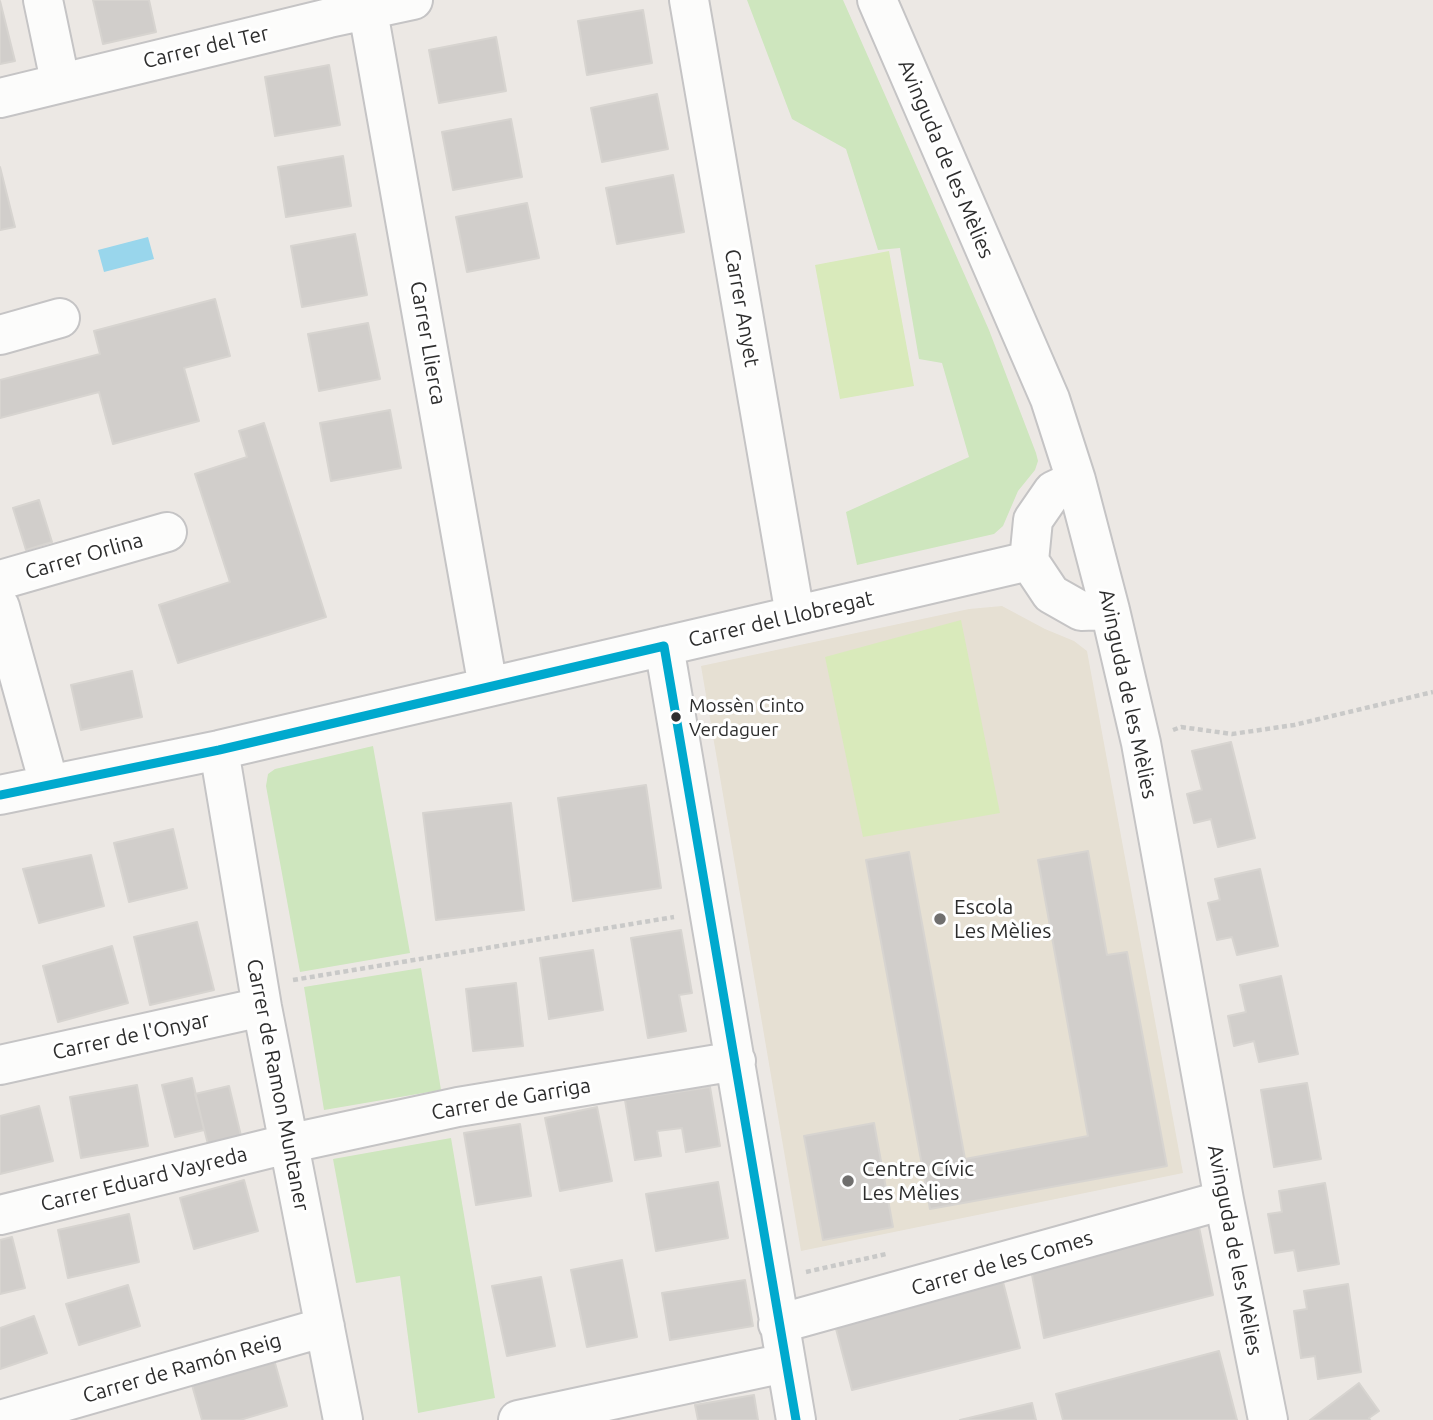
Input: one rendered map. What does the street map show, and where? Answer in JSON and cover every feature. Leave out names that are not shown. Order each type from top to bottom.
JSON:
[{"type":"street","points":[[43,0],[60,82]]},
{"type":"street","name":"Carrer del Ter","points":[[0,98],[367,4],[413,0]]},
{"type":"street","name":"Carrer Anyet","points":[[689,0],[795,615]]},
{"type":"street","name":"Avinguda de les Mèlies","points":[[877,0],[1050,399],[1076,480],[1141,743],[1224,1200],[1268,1420]]},
{"type":"street","name":"Carrer Llierca","points":[[367,4],[488,687]]},
{"type":"street","points":[[0,335],[60,318]]},
{"type":"street","points":[[1076,480],[1054,491],[1033,520],[1029,561],[1051,594],[1081,611],[1110,610]]},
{"type":"street","name":"Carrer Orlina","points":[[0,580],[167,532]]},
{"type":"street","name":"Carrer del Llobregat","points":[[0,795],[219,750],[1029,561]]},
{"type":"street","points":[[0,607],[49,784]]},
{"type":"street","points":[[664,646],[796,1420]]},
{"type":"street","name":"Carrer de Ramon Muntaner","points":[[219,750],[287,1144],[343,1420]]},
{"type":"street","name":"Carrer de l'Onyar","points":[[0,1065],[260,996]]},
{"type":"street","name":"Carrer de Garriga","points":[[287,1144],[458,1107],[736,1061]]},
{"type":"street","name":"Carrer Eduard Vayreda","points":[[0,1215],[287,1144]]},
{"type":"street","name":"Carrer de les Comes","points":[[778,1324],[1224,1200]]},
{"type":"street","name":"Carrer de Ramón Reig","points":[[0,1420],[325,1328]]},
{"type":"street","points":[[518,1420],[785,1363]]},
{"type":"path","points":[[1141,743],[1181,727],[1232,734],[1294,725],[1433,692]]},
{"type":"path","points":[[260,996],[710,911]]},
{"type":"shaded area","name":"Escola Les Mèlies","points":[[1002,606],[1074,641],[1087,651],[1183,1173],[801,1251],[701,666],[969,609]]},
{"type":"green space","points":[[747,0],[843,0],[989,330],[1036,453],[1038,461],[1035,470],[1018,491],[1003,526],[994,534],[857,565],[846,512],[969,457],[942,363],[919,359],[900,248],[878,250],[846,149],[792,119]]},
{"type":"green space","points":[[889,251],[914,386],[840,399],[815,265]]},
{"type":"green space","points":[[961,620],[1000,813],[863,837],[825,657]]},
{"type":"green space","points":[[373,746],[410,953],[300,972],[266,786],[268,774],[275,769]]},
{"type":"green space","points":[[421,968],[441,1090],[324,1110],[304,987]]},
{"type":"green space","points":[[451,1138],[495,1398],[418,1413],[400,1276],[356,1283],[333,1159]]},
{"type":"water","points":[[148,237],[154,259],[104,272],[98,250]]},
{"type":"building","points":[[93,0],[149,0],[156,32],[103,44]]},
{"type":"building","points":[[0,1],[15,61],[0,64]]},
{"type":"building","points":[[643,10],[652,63],[587,75],[578,21]]},
{"type":"building","points":[[496,37],[506,91],[439,103],[429,50]]},
{"type":"building","points":[[329,65],[340,125],[275,136],[265,77]]},
{"type":"building","points":[[657,94],[668,149],[602,162],[591,108]]},
{"type":"building","points":[[511,119],[522,177],[453,190],[442,132]]},
{"type":"building","points":[[343,156],[351,206],[286,217],[278,167]]},
{"type":"building","points":[[0,167],[15,227],[0,230]]},
{"type":"building","points":[[673,175],[684,232],[617,244],[606,188]]},
{"type":"building","points":[[527,203],[539,258],[467,272],[456,217]]},
{"type":"building","points":[[355,234],[367,295],[302,307],[291,246]]},
{"type":"building","points":[[215,299],[230,356],[184,368],[199,421],[113,444],[99,392],[0,418],[0,380],[100,354],[94,331]]},
{"type":"building","points":[[368,323],[380,379],[319,391],[308,334]]},
{"type":"building","points":[[390,410],[401,468],[331,481],[320,423]]},
{"type":"building","points":[[264,423],[326,617],[178,663],[159,605],[230,582],[195,474],[247,457],[239,431]]},
{"type":"building","points":[[39,500],[52,542],[26,550],[13,508]]},
{"type":"building","points":[[132,671],[142,717],[81,730],[71,685]]},
{"type":"building","points":[[1231,742],[1255,838],[1218,847],[1211,819],[1194,823],[1187,794],[1202,790],[1192,751]]},
{"type":"building","points":[[646,785],[661,888],[573,901],[558,798]]},
{"type":"building","points":[[511,803],[524,910],[436,920],[423,813]]},
{"type":"building","points":[[173,829],[187,888],[129,902],[114,843]]},
{"type":"building","points":[[1088,851],[1107,955],[1127,952],[1167,1166],[930,1209],[866,860],[909,852],[965,1159],[1088,1136],[1038,860]]},
{"type":"building","points":[[91,855],[104,906],[39,923],[23,869]]},
{"type":"building","points":[[1260,869],[1278,946],[1237,955],[1232,937],[1217,940],[1208,903],[1220,900],[1215,879]]},
{"type":"building","points":[[197,922],[214,990],[150,1005],[134,937]]},
{"type":"building","points":[[681,930],[692,993],[679,995],[686,1031],[648,1038],[631,938]]},
{"type":"building","points":[[112,946],[128,1003],[58,1022],[43,966]]},
{"type":"building","points":[[593,950],[603,1010],[549,1019],[540,958]]},
{"type":"building","points":[[1281,976],[1298,1054],[1259,1062],[1254,1041],[1234,1046],[1228,1016],[1246,1012],[1240,985]]},
{"type":"building","points":[[516,983],[523,1046],[473,1051],[466,989]]},
{"type":"building","points":[[192,1078],[204,1130],[175,1137],[162,1085]]},
{"type":"building","points":[[1307,1083],[1321,1159],[1274,1167],[1261,1090]]},
{"type":"building","points":[[137,1085],[148,1146],[81,1158],[70,1097]]},
{"type":"building","points":[[229,1086],[242,1140],[209,1148],[195,1094]]},
{"type":"building","points":[[710,1087],[720,1146],[686,1152],[682,1128],[657,1131],[661,1156],[635,1160],[625,1100]]},
{"type":"building","points":[[39,1106],[53,1161],[0,1174],[0,1116]]},
{"type":"building","points":[[597,1107],[612,1181],[560,1191],[545,1118]]},
{"type":"building","name":"Centre Cívic Les Mèlies","points":[[874,1123],[893,1227],[823,1240],[804,1136]]},
{"type":"building","points":[[520,1124],[531,1196],[476,1205],[464,1133]]},
{"type":"building","points":[[244,1180],[258,1231],[194,1249],[180,1198]]},
{"type":"building","points":[[718,1182],[728,1238],[656,1251],[646,1194]]},
{"type":"building","points":[[1325,1183],[1339,1264],[1298,1271],[1294,1250],[1275,1253],[1268,1214],[1282,1212],[1279,1191]]},
{"type":"building","points":[[129,1214],[139,1262],[68,1278],[58,1230]]},
{"type":"building","points":[[1198,1222],[1213,1295],[1044,1338],[1030,1264]]},
{"type":"building","points":[[12,1237],[25,1288],[0,1294],[0,1240]]},
{"type":"building","points":[[622,1260],[637,1337],[587,1347],[571,1270]]},
{"type":"building","points":[[541,1277],[555,1346],[507,1356],[492,1286]]},
{"type":"building","points":[[745,1280],[753,1326],[670,1340],[662,1293]]},
{"type":"building","points":[[1003,1282],[1020,1348],[852,1390],[835,1325]]},
{"type":"building","points":[[1348,1284],[1361,1372],[1318,1379],[1315,1356],[1301,1358],[1294,1311],[1307,1309],[1304,1291]]},
{"type":"building","points":[[128,1285],[140,1326],[79,1345],[66,1304]]},
{"type":"building","points":[[34,1316],[47,1353],[0,1369],[0,1328]]},
{"type":"building","points":[[1219,1351],[1237,1420],[1063,1420],[1056,1394]]},
{"type":"building","points":[[273,1356],[287,1406],[240,1420],[202,1420],[190,1378]]},
{"type":"building","points":[[1359,1383],[1379,1411],[1369,1418],[1370,1420],[1310,1420]]},
{"type":"building","points":[[754,1395],[758,1420],[698,1420],[695,1405]]},
{"type":"building","points":[[1032,1403],[1036,1420],[960,1420]]},
{"type":"transit line","points":[[0,795],[219,750],[664,646],[796,1420]]},
{"type":"place","name":"Mossèn Cinto Verdaguer","points":[[676,717]]},
{"type":"place","name":"Escola Les Mèlies","points":[[940,919]]},
{"type":"place","name":"Centre Cívic Les Mèlies","points":[[848,1181]]}]
